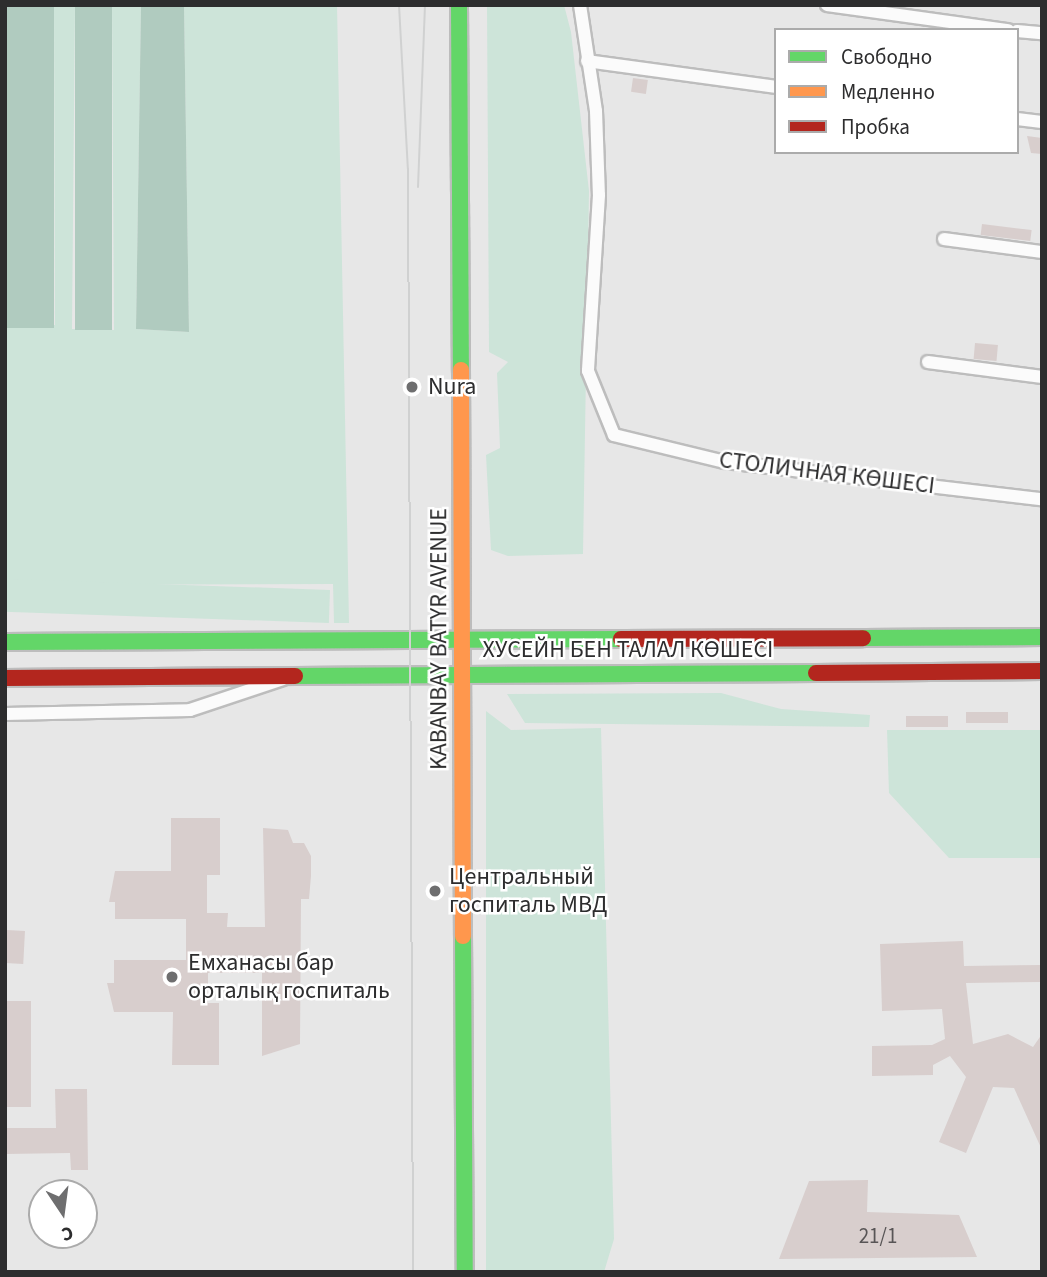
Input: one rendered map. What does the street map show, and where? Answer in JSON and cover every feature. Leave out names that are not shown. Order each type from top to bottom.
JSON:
[{"type":"street","name":"KABANBAY BATYR AVENUE","points":[[459,5],[465,1272]]},
{"type":"street","points":[[580,5],[587,61],[774,87]]},
{"type":"street","points":[[827,5],[994,28]]},
{"type":"street","points":[[1019,31],[1042,33]]},
{"type":"street","name":"СТОЛИЧНАЯ КӨШЕСІ","points":[[587,61],[596,111],[599,195],[588,371],[614,435],[725,462],[1042,499]]},
{"type":"street","points":[[1019,119],[1042,122]]},
{"type":"street","points":[[944,239],[1042,252]]},
{"type":"street","points":[[928,362],[1042,377]]},
{"type":"street","name":"ХУСЕЙН БЕН ТАЛАЛ КӨШЕСІ","points":[[5,642],[1042,637]]},
{"type":"street","name":"ХУСЕЙН БЕН ТАЛАЛ КӨШЕСІ","points":[[5,678],[1042,671]]},
{"type":"street","points":[[5,714],[190,710],[299,674]]},
{"type":"green space","points":[[5,5],[6,328],[55,325],[54,5],[75,5],[72,329],[114,330],[112,5],[141,5],[136,329],[189,332],[184,5],[337,5],[349,623],[334,623],[333,584],[5,585]]},
{"type":"green space","points":[[7,5],[54,5],[54,328],[7,328]]},
{"type":"green space","points":[[75,5],[112,5],[112,330],[75,330]]},
{"type":"green space","points":[[141,5],[184,5],[189,332],[136,329]]},
{"type":"green space","points":[[487,5],[564,5],[571,32],[589,191],[583,554],[508,556],[491,550],[486,455],[500,448],[497,373],[508,362],[489,352]]},
{"type":"green space","points":[[5,579],[330,590],[329,623],[5,612]]},
{"type":"green space","points":[[721,693],[781,709],[870,715],[869,727],[525,723],[507,694]]},
{"type":"green space","points":[[486,711],[511,730],[601,728],[614,1239],[604,1272],[486,1272]]},
{"type":"green space","points":[[887,730],[1042,730],[1042,858],[949,858],[889,793]]},
{"type":"building","points":[[633,78],[648,80],[646,94],[631,92]]},
{"type":"building","points":[[1027,136],[1042,138],[1042,154],[1031,153]]},
{"type":"building","points":[[982,224],[1032,230],[1030,241],[981,235]]},
{"type":"building","points":[[975,343],[998,345],[997,361],[974,359]]},
{"type":"building","points":[[966,712],[1008,712],[1008,723],[966,723]]},
{"type":"building","points":[[906,716],[948,716],[948,727],[906,727]]},
{"type":"building","points":[[171,818],[220,818],[220,875],[207,875],[207,913],[228,913],[227,927],[265,927],[263,828],[288,830],[293,843],[304,843],[311,856],[311,876],[309,899],[301,899],[300,1044],[262,1056],[262,973],[208,973],[208,1003],[219,1003],[219,1065],[172,1065],[173,1012],[114,1012],[107,983],[114,983],[114,960],[186,960],[186,919],[115,919],[115,902],[109,902],[115,871],[171,871]]},
{"type":"building","points":[[7,930],[25,931],[23,964],[5,963]]},
{"type":"building","points":[[963,941],[964,966],[1042,965],[1042,982],[966,983],[973,1044],[1008,1034],[1033,1047],[1042,1034],[1042,1150],[1014,1088],[993,1087],[966,1153],[939,1142],[966,1077],[950,1056],[933,1065],[933,1075],[872,1076],[872,1046],[932,1045],[945,1039],[942,1009],[882,1011],[880,944]]},
{"type":"building","points":[[5,1001],[31,1001],[31,1107],[5,1107]]},
{"type":"building","points":[[55,1089],[87,1089],[88,1170],[71,1170],[70,1153],[6,1154],[6,1128],[56,1128]]},
{"type":"building","points":[[868,1180],[867,1212],[959,1215],[977,1257],[779,1259],[809,1181]]},
{"type":"tram line","points":[[399,5],[408,169],[413,1272]]},
{"type":"tram line","points":[[418,187],[425,5]]},
{"type":"traffic: fast","points":[[459,5],[461,370]]},
{"type":"traffic: fast","points":[[863,638],[1042,637]]},
{"type":"traffic: fast","points":[[5,642],[621,639]]},
{"type":"traffic: fast","points":[[295,676],[816,673]]},
{"type":"traffic: fast","points":[[463,936],[465,1272]]},
{"type":"traffic: slow","points":[[461,370],[463,936]]},
{"type":"traffic: jam","points":[[621,639],[863,638]]},
{"type":"traffic: jam","points":[[816,673],[1042,671]]},
{"type":"traffic: jam","points":[[5,678],[295,676]]},
{"type":"place","name":"Nura","points":[[412,387]]},
{"type":"place","name":"Центральный госпиталь МВД","points":[[435,891]]},
{"type":"place","name":"Емханасы бар орталық госпиталь","points":[[172,977]]}]
